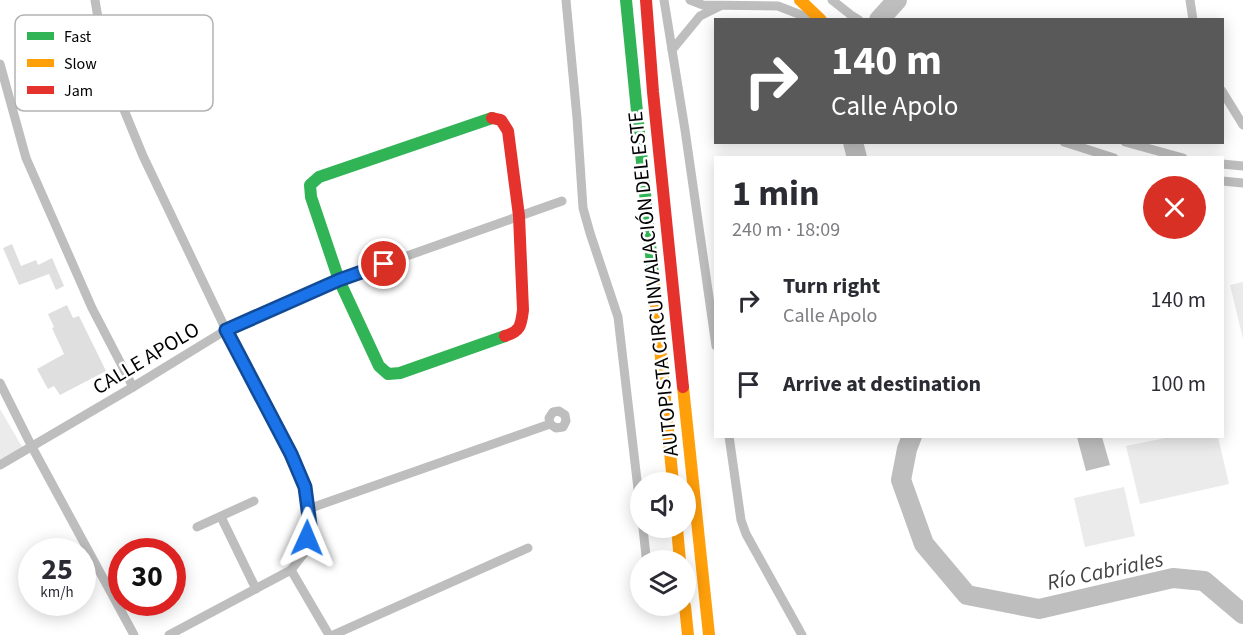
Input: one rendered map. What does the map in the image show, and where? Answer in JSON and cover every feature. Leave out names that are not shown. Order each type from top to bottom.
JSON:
[{"type":"main road","name":"AUTOPISTA CIRCUNVALACIÓN DEL ESTE","points":[[626,0],[672,472]]},
{"type":"main road","name":"AUTOPISTA CIRCUNVALACIÓN DEL ESTE","points":[[646,0],[653,92],[709,635]]},
{"type":"main road","points":[[800,0],[819,18]]},
{"type":"main road","points":[[492,118],[501,120],[508,131],[519,216],[523,310],[521,325],[514,333],[400,373],[388,374],[379,366],[339,280],[311,197],[310,185],[319,177],[379,156],[492,118]]},
{"type":"main road","points":[[686,616],[688,635]]},
{"type":"street","points":[[95,0],[98,15]]},
{"type":"street","points":[[566,0],[583,208],[618,317],[636,472]]},
{"type":"street","points":[[664,0],[714,333]]},
{"type":"street","points":[[690,0],[703,5],[778,6],[809,18]]},
{"type":"street","points":[[832,0],[855,17]]},
{"type":"street","points":[[1190,0],[1193,18]]},
{"type":"street","points":[[672,50],[700,16],[725,4]]},
{"type":"street","points":[[0,64],[26,158],[92,308],[133,387]]},
{"type":"street","points":[[1224,94],[1243,125]]},
{"type":"street","points":[[124,111],[143,156],[226,330],[291,454],[305,487],[310,525],[305,552],[291,570],[169,635]]},
{"type":"street","points":[[1070,144],[1108,156]]},
{"type":"street","points":[[1132,144],[1176,156]]},
{"type":"street","points":[[1224,164],[1243,166]]},
{"type":"street","points":[[1224,181],[1243,183]]},
{"type":"street","name":"CALLE APOLO","points":[[0,465],[226,330],[339,280],[562,201]]},
{"type":"street","points":[[0,383],[134,635]]},
{"type":"street","points":[[308,509],[550,424]]},
{"type":"street","points":[[729,438],[741,520],[746,534],[802,635]]},
{"type":"street","points":[[197,527],[254,501]]},
{"type":"street","points":[[221,517],[255,589]]},
{"type":"street","points":[[291,570],[331,635],[528,548]]},
{"type":"shaded area","points":[[1243,282],[1243,339],[1230,285]]},
{"type":"shaded area","points":[[0,409],[24,450],[0,463]]},
{"type":"shaded area","points":[[1077,438],[1102,438],[1110,465],[1086,471]]},
{"type":"shaded area","points":[[1165,438],[1218,438],[1229,484],[1140,504],[1126,446]]},
{"type":"shaded area","points":[[1124,487],[1135,536],[1085,547],[1074,498]]},
{"type":"building","points":[[12,244],[21,266],[36,260],[38,265],[52,258],[64,286],[56,290],[49,274],[19,285],[3,248]]},
{"type":"building","points":[[67,305],[73,318],[79,316],[106,371],[60,395],[54,386],[48,389],[37,369],[64,354],[48,314]]},
{"type":"waterway","name":"Río Cabriales","points":[[881,18],[897,0]]},
{"type":"waterway","name":"Río Cabriales","points":[[854,144],[856,156]]},
{"type":"waterway","name":"Río Cabriales","points":[[911,438],[901,480],[924,544],[967,595],[1039,609],[1173,578],[1204,581],[1243,614]]},
{"type":"traffic: fast","points":[[626,0],[653,274]]},
{"type":"traffic: fast","points":[[492,118],[319,177],[310,185],[311,197],[339,280],[379,366],[388,374],[400,373],[505,336]]},
{"type":"traffic: slow","points":[[800,0],[819,18]]},
{"type":"traffic: slow","points":[[653,274],[672,472]]},
{"type":"traffic: slow","points":[[683,387],[709,635]]},
{"type":"traffic: slow","points":[[678,538],[679,550]]},
{"type":"traffic: slow","points":[[686,616],[688,635]]},
{"type":"traffic: jam","points":[[646,0],[683,387]]},
{"type":"traffic: jam","points":[[492,118],[501,120],[508,131],[519,216],[522,320],[514,332],[505,336]]},
{"type":"route","points":[[307,538],[310,525],[305,487],[291,454],[226,330],[339,280],[384,264]]}]
